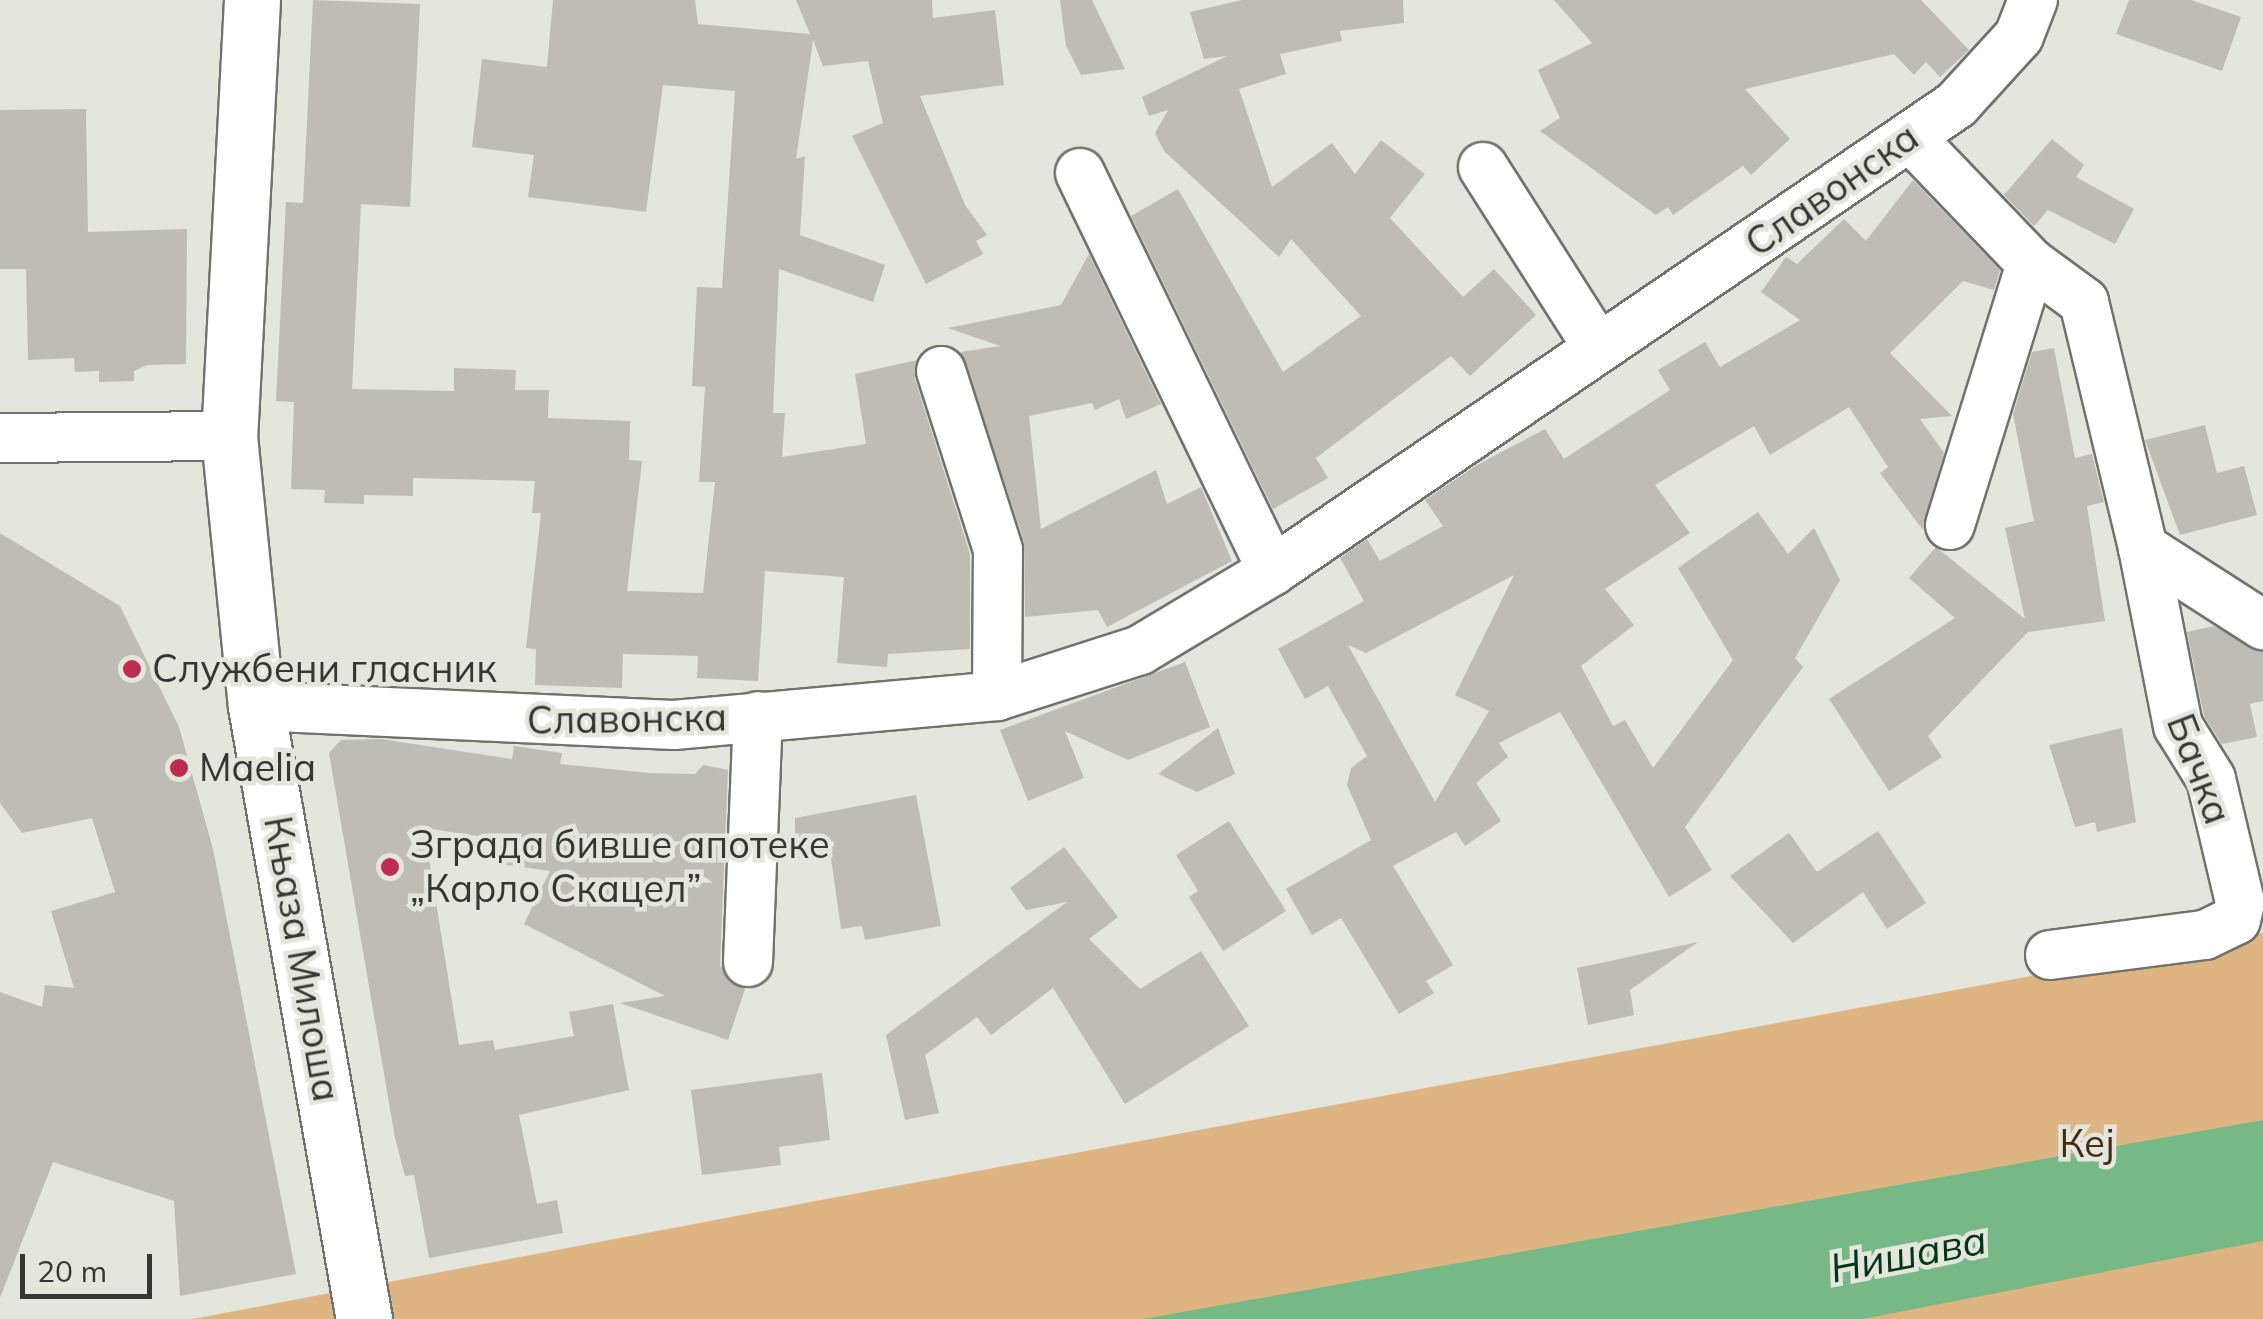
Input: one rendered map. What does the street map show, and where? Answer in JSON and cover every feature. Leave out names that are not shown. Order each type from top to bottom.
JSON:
[{"type":"main road","name":"Књаза Милоша","points":[[252,0],[229,436],[256,706],[364,1319]]},
{"type":"street","name":"Славонска","points":[[256,706],[562,723],[758,716],[998,696],[1140,650],[1272,571],[1910,136],[1993,67],[2018,36],[2033,0]]},
{"type":"street","name":"Бачка","points":[[1910,136],[2030,262],[2084,302],[2142,548],[2178,726],[2210,780],[2240,902],[2236,920],[2205,935],[2050,956]]},
{"type":"street","points":[[1483,166],[1597,346]]},
{"type":"street","points":[[1080,173],[1272,571]]},
{"type":"street","points":[[1950,525],[2030,262]]},
{"type":"street","points":[[942,371],[998,550],[998,696]]},
{"type":"street","points":[[0,438],[229,436]]},
{"type":"street","points":[[2142,548],[2263,626]]},
{"type":"street","points":[[748,962],[758,716]]},
{"type":"green space","name":"Кеј","points":[[2263,933],[2263,1319],[193,1319],[821,1200]]},
{"type":"water","name":"Нишава","points":[[2263,1120],[2263,1241],[1863,1319],[1143,1319]]},
{"type":"building","points":[[313,0],[420,4],[410,207],[361,204],[352,389],[454,391],[454,368],[516,370],[515,390],[549,390],[548,418],[630,421],[629,460],[642,461],[627,591],[703,593],[715,482],[699,482],[705,387],[692,386],[697,287],[722,288],[735,91],[663,85],[646,212],[528,197],[534,155],[472,147],[482,59],[547,67],[553,0],[695,0],[698,24],[810,34],[796,0],[932,0],[933,18],[995,10],[1004,85],[920,96],[965,205],[987,235],[976,241],[983,254],[926,284],[852,136],[883,123],[868,61],[823,66],[813,40],[796,159],[805,156],[800,235],[885,265],[873,302],[779,269],[773,413],[785,413],[782,457],[866,444],[855,374],[917,360],[915,379],[970,554],[970,649],[888,654],[887,667],[837,663],[844,577],[765,571],[758,681],[697,678],[698,656],[623,654],[622,688],[535,685],[536,649],[526,648],[541,513],[532,513],[535,481],[413,478],[413,496],[364,495],[364,504],[324,503],[325,490],[291,489],[294,402],[276,401],[286,202],[303,203]]},
{"type":"building","points":[[1060,0],[1092,0],[1125,69],[1081,75],[1066,46]]},
{"type":"building","points":[[1242,0],[1403,0],[1404,23],[1340,31],[1342,41],[1280,54],[1286,74],[1239,89],[1272,187],[1332,143],[1355,174],[1381,140],[1425,174],[1390,218],[1463,297],[1494,269],[1536,315],[1470,376],[1451,356],[1316,458],[1328,478],[1273,509],[1131,216],[1178,189],[1283,372],[1361,316],[1291,239],[1279,257],[1164,151],[1155,133],[1168,110],[1149,116],[1142,97],[1227,56],[1204,59],[1190,12]]},
{"type":"building","points":[[1554,0],[1921,0],[1969,50],[1940,77],[1926,62],[1914,75],[1894,54],[1745,89],[1790,139],[1751,175],[1743,166],[1673,215],[1668,207],[1656,215],[1540,131],[1560,118],[1538,70],[1592,43]]},
{"type":"building","points":[[2129,0],[2191,0],[2241,17],[2222,71],[2116,34]]},
{"type":"building","points":[[86,109],[88,232],[187,229],[186,364],[147,365],[134,371],[134,381],[99,382],[99,371],[75,372],[74,358],[28,360],[26,269],[0,269],[0,110]]},
{"type":"building","points":[[2052,139],[2084,165],[2076,177],[2134,209],[2115,244],[2048,210],[2034,226],[2004,195]]},
{"type":"building","points":[[1913,180],[2000,270],[1994,290],[1963,281],[1890,353],[1952,416],[1920,419],[1944,453],[1923,530],[1880,473],[1888,467],[1849,407],[1770,455],[1754,426],[1655,485],[1690,533],[1605,589],[1634,625],[1581,666],[1613,726],[1625,720],[1653,768],[1733,660],[1678,568],[1758,512],[1788,554],[1814,528],[1840,580],[1795,658],[1803,667],[1685,827],[1712,870],[1669,897],[1560,712],[1499,743],[1508,757],[1476,783],[1501,821],[1465,846],[1456,832],[1393,866],[1453,965],[1426,981],[1434,993],[1399,1014],[1341,918],[1312,935],[1286,889],[1371,840],[1347,785],[1351,768],[1367,756],[1328,686],[1305,699],[1278,649],[1364,601],[1340,558],[1367,539],[1380,561],[1443,526],[1425,500],[1477,465],[1545,429],[1564,459],[1670,390],[1658,370],[1705,342],[1720,367],[1800,320],[1761,292],[1786,257],[1797,264],[1844,219],[1866,241]],"holes":[[[1514,575],[1455,695],[1489,711],[1435,802],[1348,645],[1366,653]]]},
{"type":"building","points":[[1089,254],[1161,404],[1126,419],[1119,399],[1095,410],[1092,403],[1029,416],[1041,529],[1156,470],[1167,504],[1201,487],[1232,561],[1107,627],[1098,610],[1025,617],[1024,542],[961,352],[1000,346],[948,328],[1061,305]]},
{"type":"building","points":[[2054,348],[2075,458],[2092,454],[2104,502],[2087,506],[2105,621],[2028,632],[1928,736],[1942,757],[1889,791],[1829,699],[1955,618],[1909,578],[1936,547],[2025,619],[2005,528],[2034,521],[2013,414],[2032,352]]},
{"type":"building","points":[[2205,425],[2217,473],[2244,466],[2257,515],[2180,535],[2145,440]]},
{"type":"building","points":[[0,533],[120,606],[179,727],[213,849],[296,1274],[180,1296],[174,1201],[53,1162],[0,1298],[0,992],[42,1007],[45,985],[74,988],[51,911],[115,892],[92,818],[22,833],[0,803]]},
{"type":"building","points":[[2214,626],[2263,652],[2263,701],[2250,704],[2257,737],[2222,744],[2204,716],[2187,632]]},
{"type":"building","points":[[1185,662],[1210,727],[1128,760],[1065,731],[1084,778],[1028,801],[1000,730]]},
{"type":"building","points":[[1218,728],[1235,774],[1197,792],[1158,774]]},
{"type":"building","points":[[2122,728],[2136,822],[2097,832],[2095,822],[2075,827],[2049,745]]},
{"type":"building","points":[[381,739],[512,759],[514,746],[562,753],[560,764],[649,773],[695,774],[703,765],[728,770],[720,966],[745,989],[728,1040],[620,1003],[665,996],[524,924],[550,871],[500,864],[504,840],[424,828],[459,1045],[493,1040],[495,1050],[574,1036],[569,1012],[613,1004],[629,1090],[519,1115],[537,1204],[557,1200],[563,1233],[429,1258],[414,1175],[405,1176],[395,1138],[329,753],[341,740]]},
{"type":"building","points":[[916,795],[941,926],[865,940],[862,926],[841,929],[831,858],[780,858],[781,836],[795,854],[795,818]]},
{"type":"building","points":[[1229,821],[1286,911],[1223,951],[1189,897],[1198,891],[1176,855]]},
{"type":"building","points":[[1878,831],[1926,903],[1887,929],[1863,892],[1793,943],[1730,876],[1789,833],[1817,872]]},
{"type":"building","points":[[1064,847],[1118,917],[1089,939],[1140,989],[1201,951],[1249,1026],[1125,1104],[1053,988],[991,1035],[977,1017],[925,1055],[939,1113],[905,1120],[886,1035],[1067,902],[1026,910],[1010,888]]},
{"type":"building","points":[[1698,942],[1630,990],[1634,1015],[1588,1025],[1577,968]]},
{"type":"building","points":[[822,1073],[830,1140],[779,1147],[781,1165],[702,1175],[691,1090]]},
{"type":"place","name":"Службени гласник","points":[[132,669]]},
{"type":"place","name":"Maelia","points":[[179,768]]},
{"type":"place","name":"Зграда бивше апотеке „Карло Скацел”","points":[[390,867]]}]
